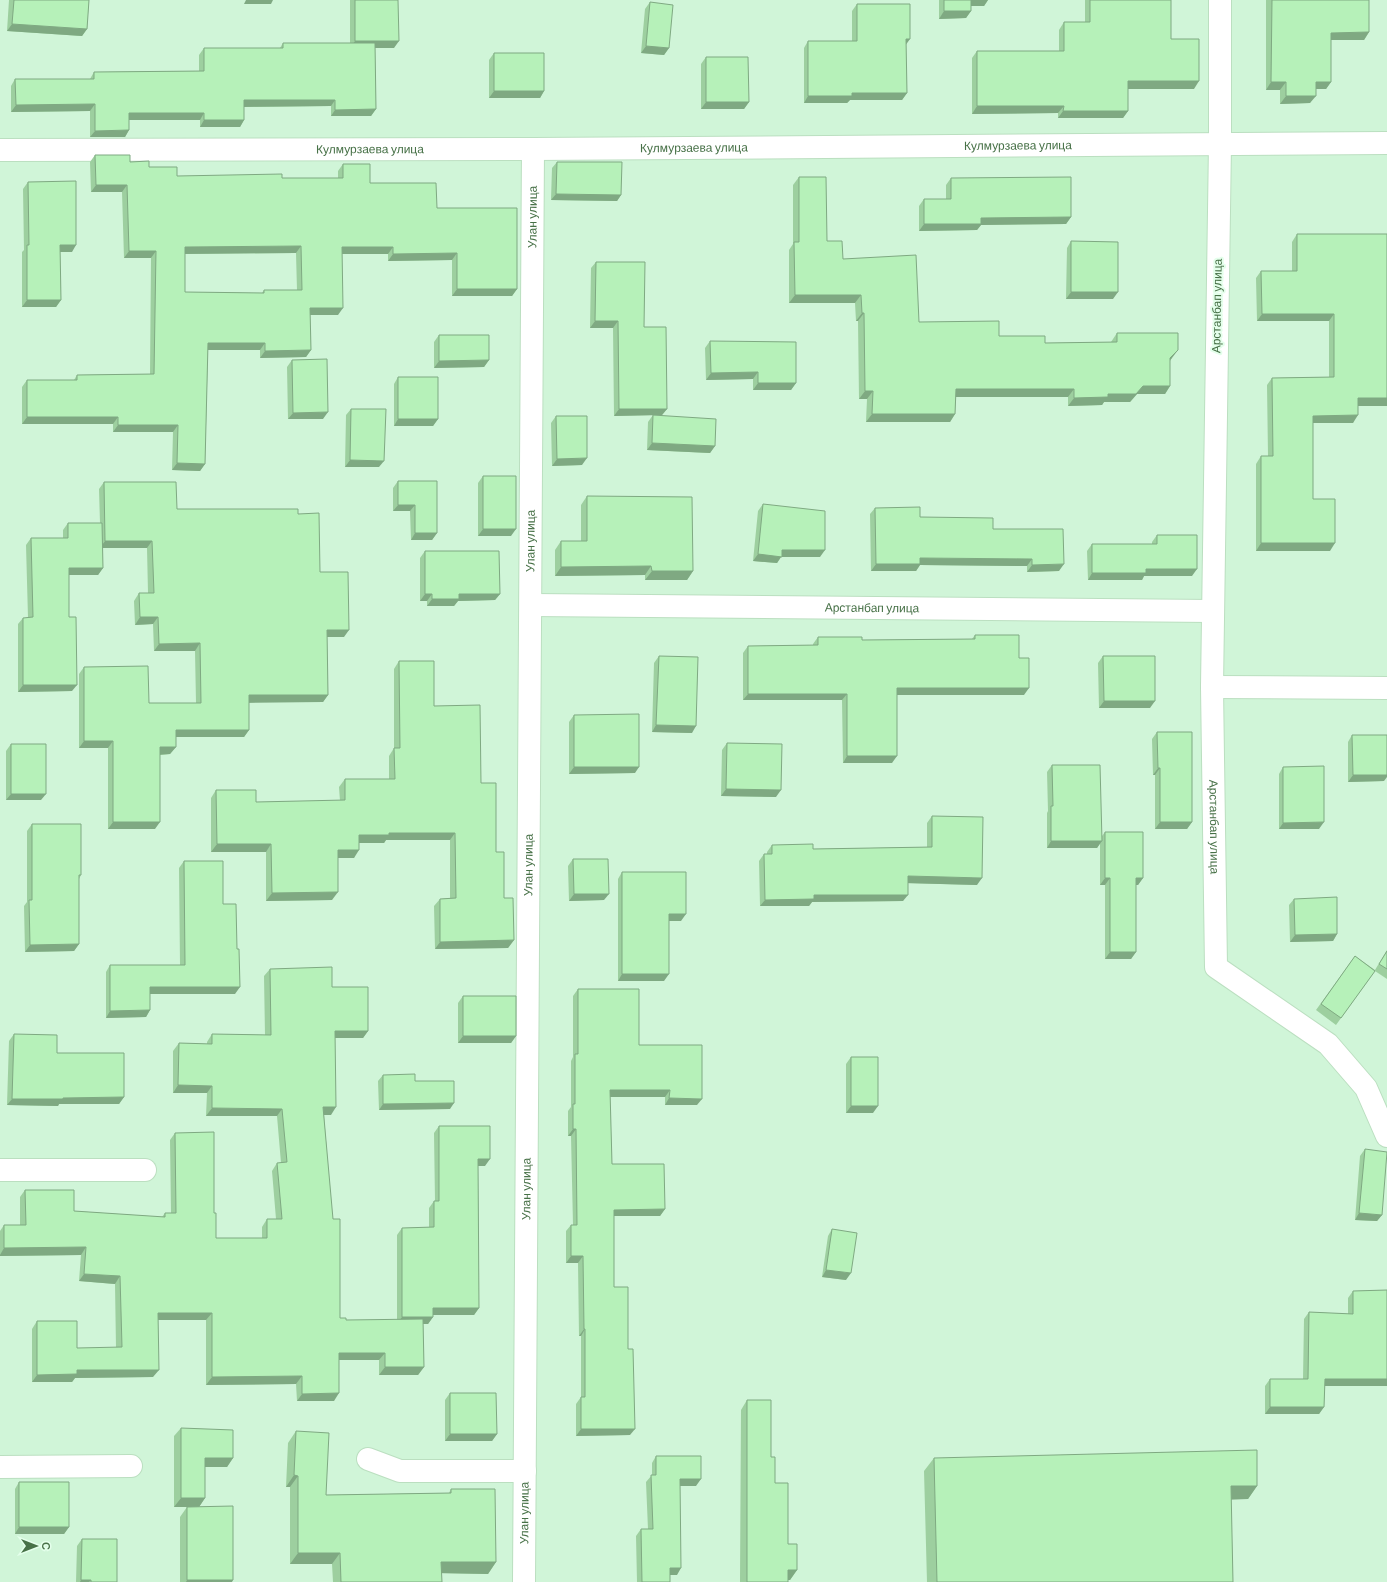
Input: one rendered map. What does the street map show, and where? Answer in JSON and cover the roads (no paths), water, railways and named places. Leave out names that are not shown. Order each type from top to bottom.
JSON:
[{"type":"street","name":"Арстанбап улица","points":[[1220,0],[1220,143],[1212,612],[1216,967],[1328,1044],[1366,1088],[1387,1136]]},
{"type":"street","name":"Кулмурзаева улица","points":[[0,150],[533,149],[1387,143]]},
{"type":"street","name":"Улан улица","points":[[524,1582],[533,149]]},
{"type":"street","name":"Арстанбап улица","points":[[531,605],[1212,612]]},
{"type":"street","points":[[1212,687],[1387,688]]},
{"type":"street","points":[[0,1170],[145,1170]]},
{"type":"street","points":[[368,1459],[400,1471],[525,1471]]},
{"type":"street","points":[[0,1467],[131,1466]]}]
